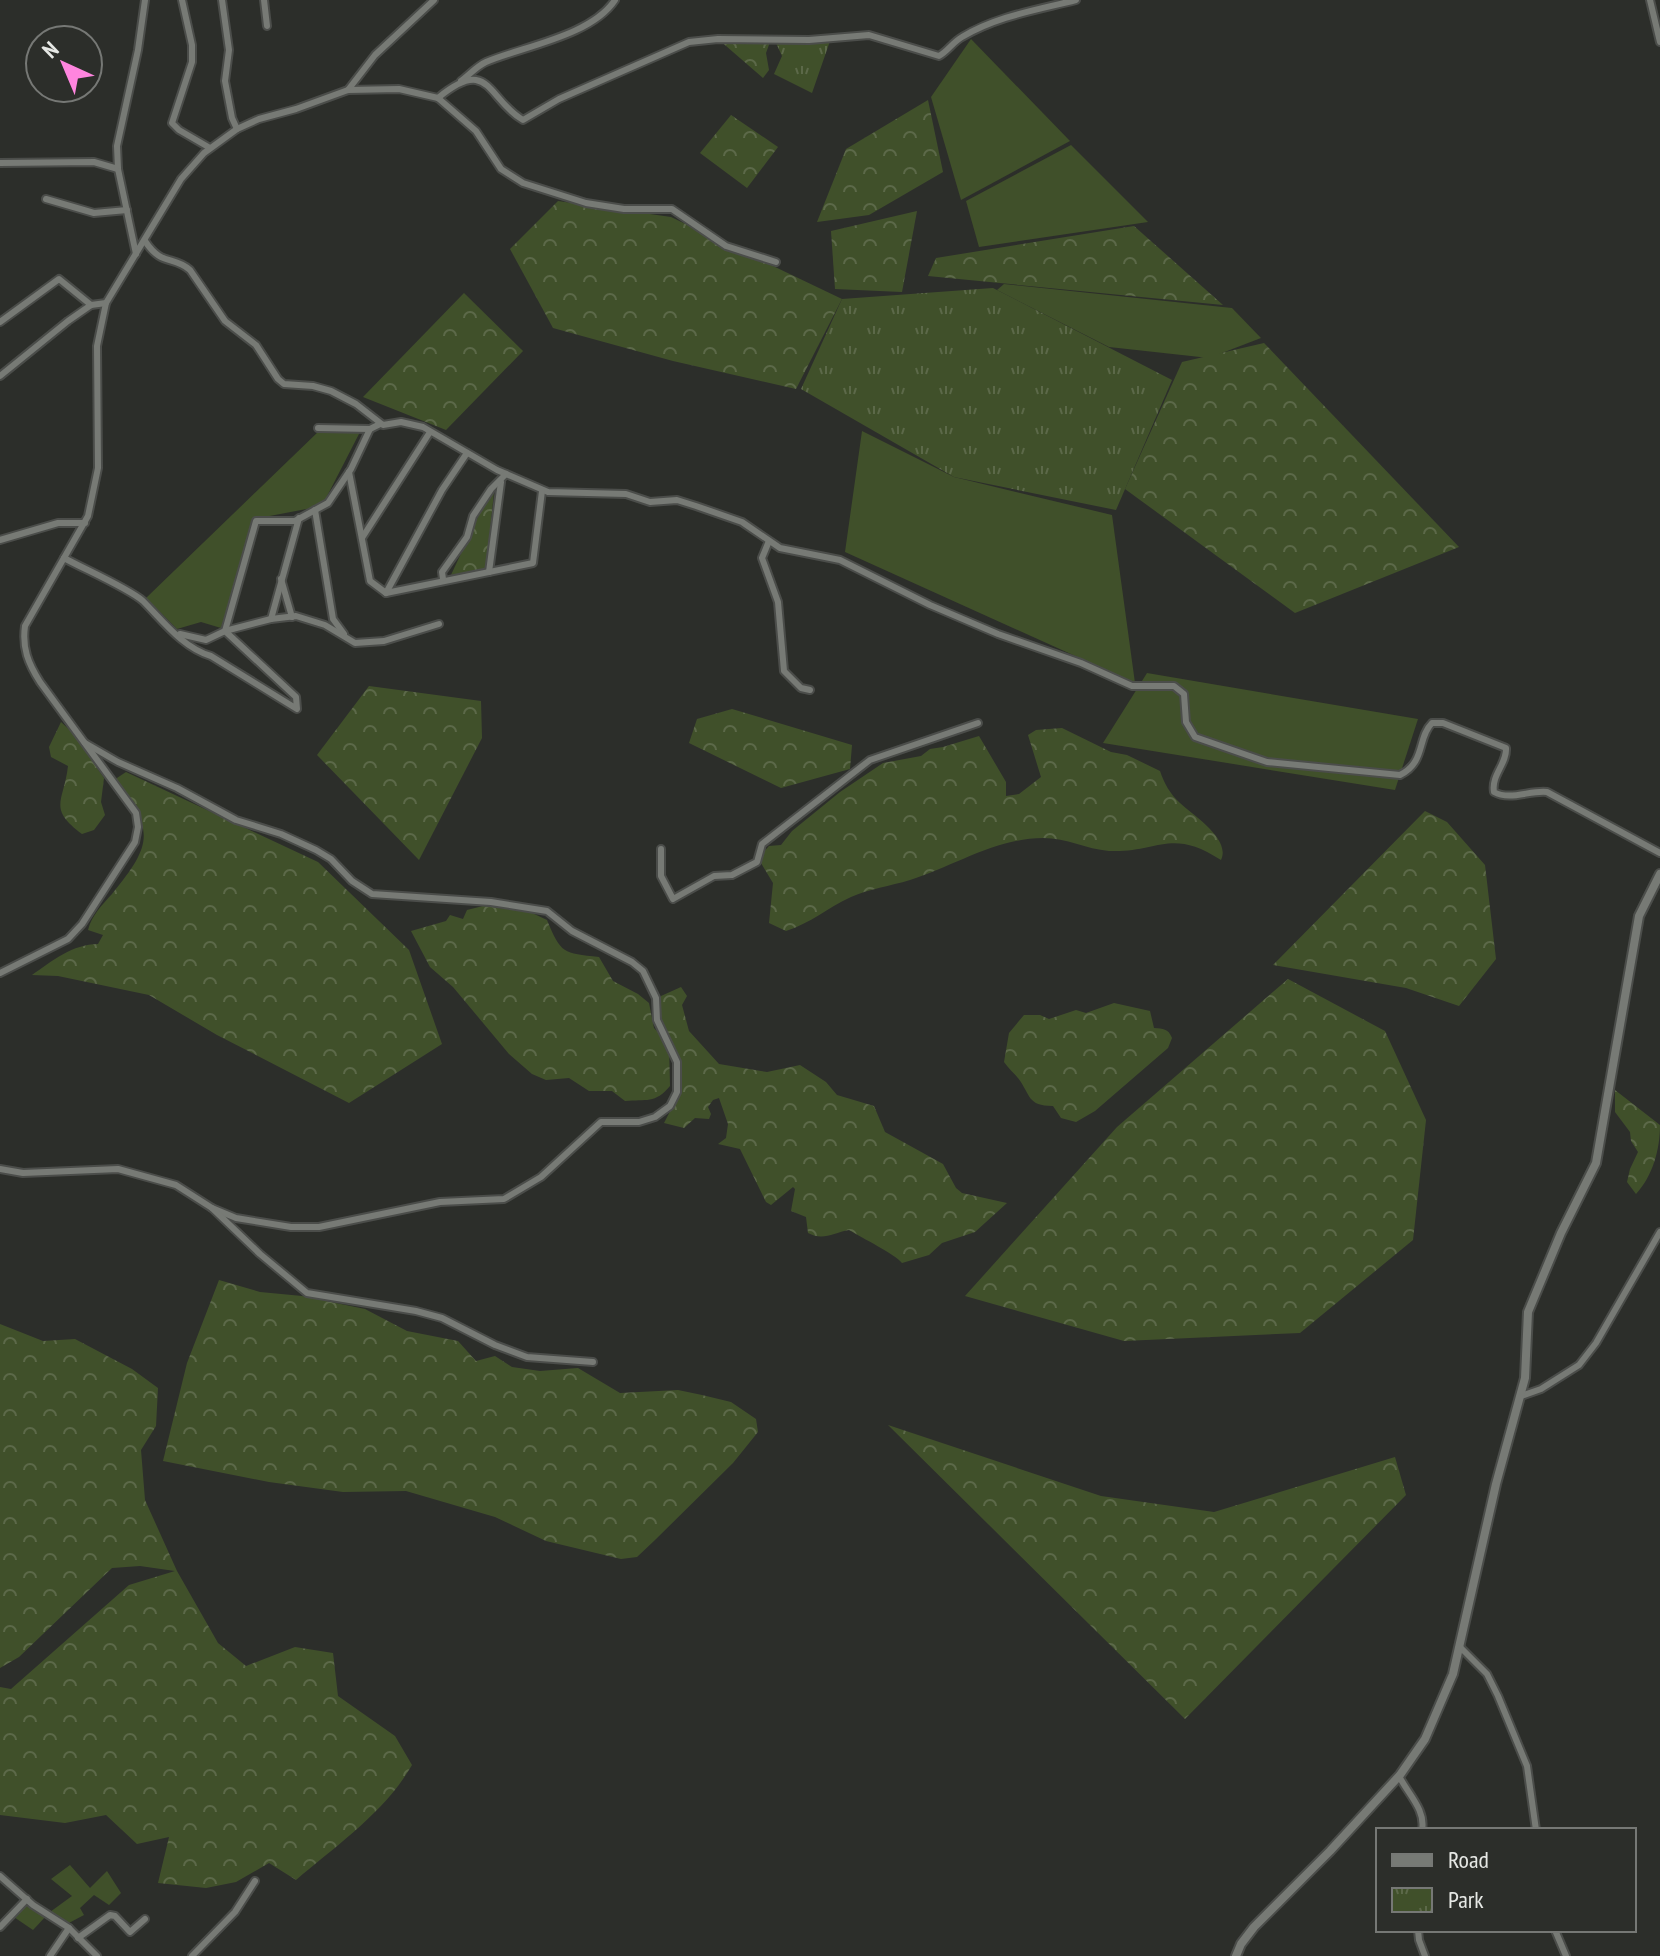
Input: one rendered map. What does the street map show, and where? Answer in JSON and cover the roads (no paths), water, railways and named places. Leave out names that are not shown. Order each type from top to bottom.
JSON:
[{"type":"street","points":[[136,254],[118,169],[118,133],[138,50],[145,0]]},
{"type":"street","points":[[182,0],[192,45],[192,62],[172,123],[210,148]]},
{"type":"street","points":[[222,0],[229,50],[225,81],[237,129]]},
{"type":"street","points":[[264,0],[267,26]]},
{"type":"street","points":[[348,90],[375,55],[434,0]]},
{"type":"street","points":[[438,98],[483,63],[547,42],[606,13],[615,0]]},
{"type":"street","points":[[459,84],[471,81],[492,87],[523,120],[559,99],[689,42],[718,39],[809,40],[869,35],[939,56],[959,38],[995,20],[1076,0]]},
{"type":"street","points":[[1650,0],[1660,42]]},
{"type":"street","points":[[0,973],[68,939],[93,911],[135,842],[138,827],[136,813],[30,666],[23,639],[25,626],[85,523],[94,494],[98,468],[97,346],[106,303],[181,179],[210,148],[237,129],[259,119],[348,90],[399,89],[438,98],[476,131],[501,169],[523,183],[586,203],[624,209],[672,209],[726,246],[776,262]]},
{"type":"street","points":[[0,163],[94,162],[118,169]]},
{"type":"street","points":[[46,199],[94,213],[127,210]]},
{"type":"street","points":[[145,241],[158,258],[190,270],[225,321],[256,345],[284,384],[331,391],[356,404],[380,424]]},
{"type":"street","points":[[0,322],[59,279],[91,305]]},
{"type":"street","points":[[0,376],[91,305],[106,303]]},
{"type":"street","points":[[318,428],[370,429],[380,424],[401,422],[430,432],[542,491],[626,494],[650,502],[677,500],[742,522],[788,550],[840,560],[930,605],[1132,686],[1174,686],[1184,694],[1186,722],[1195,737],[1267,762],[1400,775],[1414,764],[1420,754],[1427,726],[1443,723],[1506,748],[1494,781],[1494,792],[1509,796],[1535,790],[1547,792],[1660,853]]},
{"type":"street","points":[[225,631],[256,521],[299,518],[328,503],[349,472],[370,429]]},
{"type":"street","points":[[362,538],[430,432]]},
{"type":"street","points":[[386,593],[442,490],[467,453]]},
{"type":"street","points":[[349,472],[370,581],[386,593],[533,563],[542,491]]},
{"type":"street","points":[[443,579],[442,572],[467,537],[473,516],[491,489],[506,474]]},
{"type":"street","points":[[489,572],[501,482]]},
{"type":"street","points":[[315,510],[333,619],[346,638]]},
{"type":"street","points":[[271,619],[299,518]]},
{"type":"street","points":[[0,540],[58,523],[85,523]]},
{"type":"street","points":[[769,541],[762,558],[778,602],[784,671],[801,688],[810,690]]},
{"type":"street","points":[[64,558],[142,600],[152,614],[197,652],[211,656],[297,709],[296,697],[225,631]]},
{"type":"street","points":[[281,579],[292,617]]},
{"type":"street","points":[[176,633],[206,640],[225,631],[292,617],[325,625],[355,643],[384,641],[439,624]]},
{"type":"street","points":[[661,849],[661,876],[673,899],[714,876],[732,875],[757,862],[762,844],[870,760],[978,723]]},
{"type":"street","points":[[0,1169],[23,1173],[118,1169],[176,1185],[212,1208],[236,1218],[291,1227],[319,1227],[440,1202],[504,1199],[541,1177],[601,1122],[639,1122],[655,1117],[670,1106],[677,1092],[677,1062],[657,1020],[656,998],[643,971],[632,962],[572,931],[547,911],[491,902],[372,894],[316,850],[281,834],[236,820],[82,741]]},
{"type":"street","points":[[1236,1956],[1254,1927],[1399,1776],[1425,1739],[1453,1674],[1496,1484],[1521,1396],[1527,1362],[1528,1312],[1561,1233],[1596,1163],[1639,916],[1660,874]]},
{"type":"street","points":[[212,1208],[307,1293],[442,1318],[495,1345],[527,1357],[593,1362]]},
{"type":"street","points":[[1521,1396],[1541,1389],[1579,1365],[1596,1343],[1660,1232]]},
{"type":"street","points":[[1460,1647],[1487,1674],[1498,1696],[1527,1766],[1536,1828]]},
{"type":"street","points":[[1399,1776],[1423,1814],[1422,1828]]},
{"type":"street","points":[[0,1876],[69,1928],[97,1956]]},
{"type":"street","points":[[192,1956],[235,1912],[255,1881]]},
{"type":"street","points":[[0,1927],[27,1899]]},
{"type":"street","points":[[78,1938],[110,1915],[115,1916],[130,1932],[145,1919]]},
{"type":"street","points":[[50,1956],[69,1928]]},
{"type":"street","points":[[1418,1932],[1425,1956]]},
{"type":"street","points":[[1556,1932],[1566,1956]]}]
